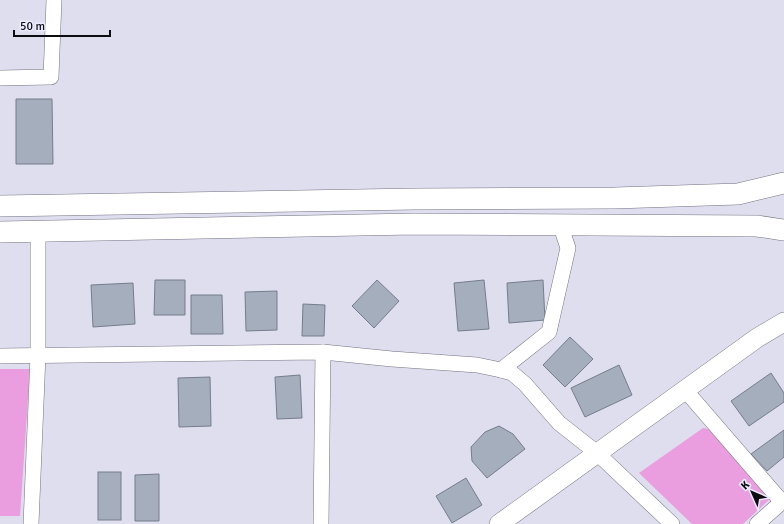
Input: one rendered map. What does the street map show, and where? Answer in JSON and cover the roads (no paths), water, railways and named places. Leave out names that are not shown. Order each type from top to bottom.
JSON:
[{"type":"main road","points":[[0,206],[415,199],[623,198],[738,194],[784,183]]},
{"type":"main road","points":[[0,232],[414,224],[757,226],[784,230]]},
{"type":"street","points":[[0,78],[51,77],[54,0]]},
{"type":"street","points":[[501,370],[549,332],[568,248],[560,224]]},
{"type":"street","points":[[32,524],[38,355],[38,232]]},
{"type":"street","points":[[757,338],[784,312]]},
{"type":"street","points":[[499,524],[757,338],[784,322]]},
{"type":"street","points":[[321,524],[322,352]]},
{"type":"street","points":[[0,356],[322,352],[477,365],[501,370],[512,373],[559,423],[597,453],[672,524]]},
{"type":"street","points":[[686,390],[783,501],[757,524]]}]
